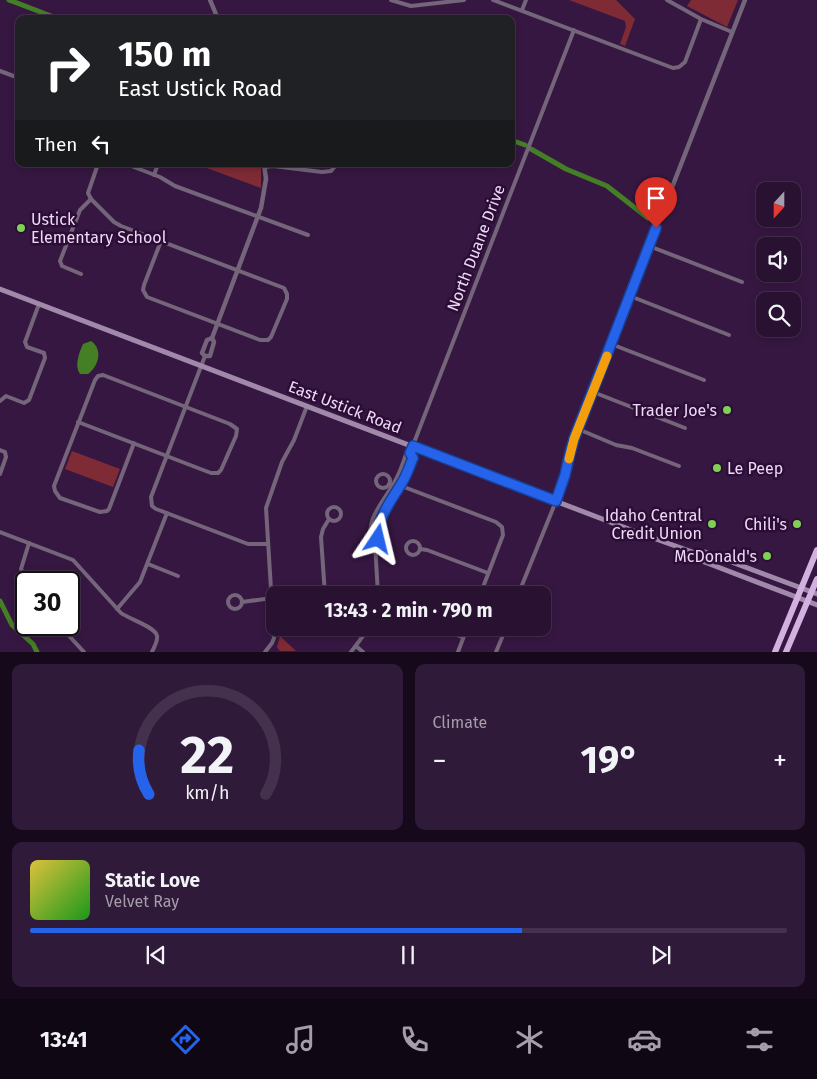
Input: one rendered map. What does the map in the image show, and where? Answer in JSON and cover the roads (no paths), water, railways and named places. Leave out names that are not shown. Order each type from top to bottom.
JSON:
[{"type":"highway","points":[[775,652],[817,550]]},
{"type":"highway","points":[[786,652],[807,602],[814,593],[817,578]]},
{"type":"main road","name":"East Ustick Road","points":[[0,289],[556,501],[698,554],[705,552],[814,593]]},
{"type":"main road","name":"East Ustick Road","points":[[698,554],[702,561],[807,602]]},
{"type":"main road","points":[[807,602],[817,606]]},
{"type":"street","points":[[210,0],[216,15]]},
{"type":"street","points":[[394,0],[411,6],[464,0]]},
{"type":"street","points":[[493,0],[673,68],[679,68],[684,62],[700,19]]},
{"type":"street","points":[[522,10],[526,0]]},
{"type":"street","points":[[667,0],[700,19],[732,32]]},
{"type":"street","points":[[522,586],[556,501],[578,429],[745,0]]},
{"type":"street","name":"North Duane Drive","points":[[410,453],[574,30]]},
{"type":"street","points":[[0,71],[15,77]]},
{"type":"street","points":[[97,167],[88,193],[91,199],[114,222],[277,285],[286,292],[288,296],[286,304],[274,334],[268,340],[260,340],[152,300],[144,294],[144,285],[161,241]]},
{"type":"street","points":[[134,167],[175,186],[308,235]]},
{"type":"street","points":[[154,175],[157,167]]},
{"type":"street","points":[[265,167],[264,198],[212,338],[214,342],[210,356],[205,356],[151,497],[152,506],[167,513],[248,544],[268,544]]},
{"type":"street","points":[[281,167],[322,172],[331,171],[334,167]]},
{"type":"street","points":[[81,274],[60,264],[80,210],[91,199]]},
{"type":"street","points":[[649,246],[742,282]]},
{"type":"street","points":[[630,296],[730,335]]},
{"type":"street","points":[[0,400],[6,396],[24,402],[29,400],[45,358],[44,353],[27,347],[24,342],[39,304]]},
{"type":"street","points":[[611,344],[704,380]]},
{"type":"street","points":[[78,422],[134,443],[212,473],[218,473],[221,470],[236,436],[237,429],[230,424],[185,406],[103,375],[98,376],[78,422],[54,486],[55,491],[60,498],[100,512],[107,511],[134,443]]},
{"type":"street","points":[[593,392],[685,428]]},
{"type":"street","points":[[271,586],[266,514],[267,502],[282,462],[294,440],[307,406]]},
{"type":"street","points":[[578,429],[616,445],[632,448],[679,466]]},
{"type":"street","points":[[0,450],[5,452],[6,457],[0,474]]},
{"type":"street","points":[[375,542],[378,539],[378,527],[384,511],[400,486],[413,458],[410,453],[406,454],[373,518],[371,535],[375,542],[377,586]]},
{"type":"street","points":[[392,484],[496,522],[502,527],[503,535],[483,586]]},
{"type":"street","points":[[117,610],[140,582],[167,513]]},
{"type":"street","points":[[324,586],[321,537],[326,522],[330,518]]},
{"type":"street","points":[[0,532],[73,560],[117,610],[130,619],[155,630],[157,635],[152,652]]},
{"type":"street","points":[[22,571],[21,569],[30,543]]},
{"type":"street","points":[[420,549],[488,574]]},
{"type":"street","points":[[148,564],[178,576]]},
{"type":"street","points":[[242,602],[266,599]]},
{"type":"street","points":[[70,636],[84,652]]},
{"type":"street","points":[[265,652],[272,643],[274,636]]},
{"type":"street","points":[[350,652],[363,636]]},
{"type":"street","points":[[458,652],[464,637],[461,636]]},
{"type":"street","points":[[496,652],[503,636]]},
{"type":"street","points":[[356,646],[363,652]]},
{"type":"waterway","points":[[9,0],[48,15]]},
{"type":"waterway","points":[[515,141],[525,145]]},
{"type":"waterway","points":[[531,149],[566,169],[607,186],[648,218]]},
{"type":"waterway","points":[[0,601],[12,625],[33,644],[37,652]]},
{"type":"place","name":"Ustick Elementary School","points":[[21,228]]},
{"type":"place","name":"Trader Joe's","points":[[727,410]]},
{"type":"place","name":"Le Peep","points":[[717,468]]},
{"type":"place","name":"Idaho Central Credit Union","points":[[712,524]]},
{"type":"place","name":"Chili's","points":[[797,524]]},
{"type":"place","name":"McDonald's","points":[[767,556]]}]
